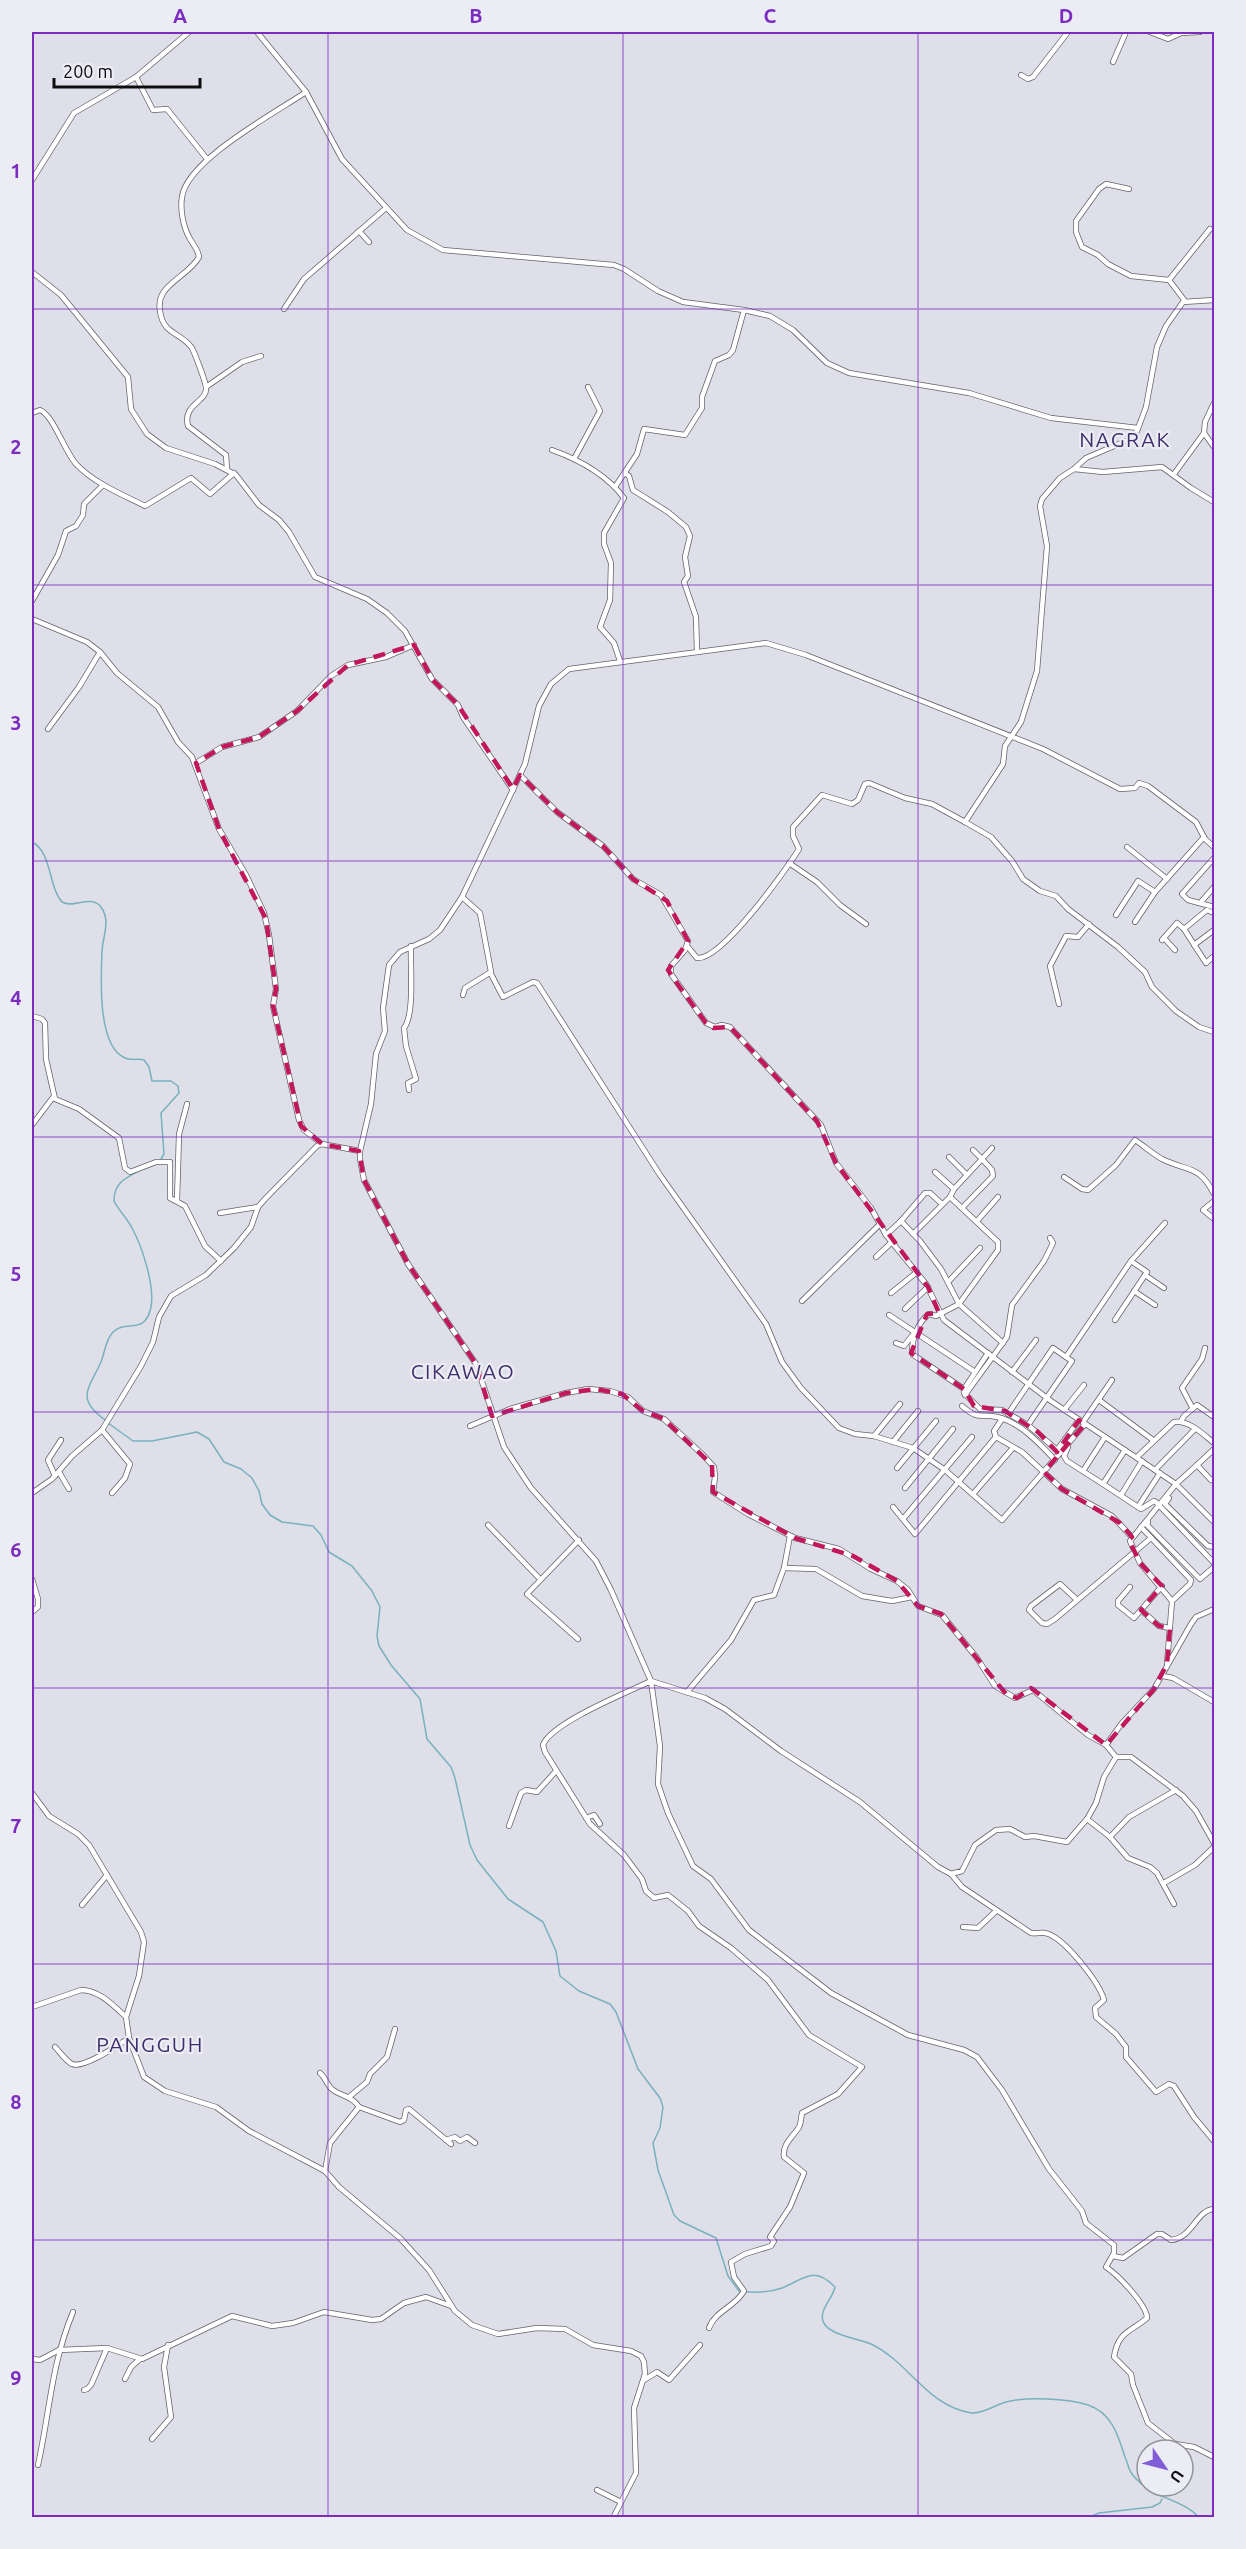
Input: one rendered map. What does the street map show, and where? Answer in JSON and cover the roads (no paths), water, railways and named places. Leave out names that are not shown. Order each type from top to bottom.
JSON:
[{"type":"street","points":[[32,180],[74,113],[136,77],[189,32]]},
{"type":"street","points":[[257,32],[306,92],[342,159],[413,234],[443,250],[608,264],[624,269],[650,286],[683,302],[770,316],[786,326],[827,363],[849,374],[969,393],[1057,419],[1138,428]]},
{"type":"street","points":[[1021,75],[1028,79],[1033,77],[1068,32]]},
{"type":"street","points":[[1113,62],[1126,32]]},
{"type":"street","points":[[1150,32],[1168,39],[1181,33],[1200,32]]},
{"type":"street","points":[[136,77],[153,110],[166,109],[207,159]]},
{"type":"street","points":[[206,387],[191,347],[164,326],[160,304],[168,287],[199,257],[185,227],[182,196],[192,175],[207,159],[306,92]]},
{"type":"street","points":[[1129,189],[1102,186],[1078,217],[1076,227],[1078,240],[1085,249],[1127,275],[1169,280],[1185,301]]},
{"type":"street","points":[[284,309],[299,284],[386,208]]},
{"type":"street","points":[[1169,280],[1210,230]]},
{"type":"street","points":[[359,231],[369,242]]},
{"type":"street","points":[[32,272],[61,295],[128,377],[131,409],[147,434],[166,448],[234,473],[264,509],[279,520],[289,532],[315,577],[367,599],[380,607],[405,631],[432,679],[458,705],[463,717],[513,790]]},
{"type":"street","points":[[1185,301],[1215,300]]},
{"type":"street","points":[[965,822],[1003,764],[1004,750],[1021,722],[1037,671],[1047,546],[1041,502],[1046,492],[1056,482],[1086,458],[1128,440],[1138,428],[1146,407],[1157,346],[1166,326],[1185,301]]},
{"type":"street","points":[[615,487],[637,454],[644,429],[685,435],[702,408],[702,397],[715,360],[729,355],[733,350],[744,310]]},
{"type":"street","points":[[227,469],[226,455],[188,426],[186,416],[203,396],[206,387],[242,362],[261,356]]},
{"type":"street","points":[[574,459],[600,411],[588,387]]},
{"type":"street","points":[[1174,474],[1204,433],[1205,422],[1215,403]]},
{"type":"street","points":[[32,413],[41,410],[48,415],[72,459],[86,473],[103,485],[146,506],[191,478],[210,494],[234,473]]},
{"type":"street","points":[[1204,433],[1215,447]]},
{"type":"street","points":[[552,450],[591,468],[615,487],[624,498],[604,533],[604,544],[611,563],[610,600],[600,627],[614,644],[620,661]]},
{"type":"street","points":[[1074,469],[1103,472],[1160,467],[1215,502]]},
{"type":"street","points":[[625,473],[629,476],[633,490],[678,519],[688,531],[690,541],[685,556],[688,576],[684,582],[696,617],[697,652]]},
{"type":"street","points":[[32,601],[58,555],[66,531],[76,526],[83,515],[84,504],[103,485]]},
{"type":"street","points":[[32,619],[80,638],[100,652],[117,673],[158,707],[174,736],[196,763],[219,829],[254,892],[266,919],[276,989],[273,1006],[299,1120],[304,1130],[322,1144],[360,1151]]},
{"type":"street","points":[[1215,847],[1204,837],[1199,824],[1149,786],[1139,783],[1134,788],[1120,789],[1055,754],[807,655],[772,644],[728,647],[569,669],[551,684],[539,706],[525,764],[462,897],[440,930],[429,939],[396,955],[389,965],[383,1008],[385,1031],[376,1054],[370,1104],[360,1151],[362,1175],[408,1264],[476,1364],[504,1447],[522,1476],[542,1501],[596,1561],[611,1590],[651,1681],[660,1746],[658,1784],[693,1866],[711,1878],[749,1930],[831,1993],[908,2035],[964,2050],[977,2057],[1002,2090],[1049,2169],[1082,2211],[1086,2223],[1114,2245],[1113,2256],[1106,2266],[1122,2279],[1137,2300],[1146,2308],[1148,2316],[1125,2331],[1116,2347],[1115,2360],[1131,2374],[1148,2423],[1175,2444],[1194,2447],[1215,2457]]},
{"type":"street","points":[[196,763],[222,747],[259,737],[297,711],[331,676],[348,665],[386,657],[414,645]]},
{"type":"street","points":[[48,729],[79,687],[100,652]]},
{"type":"street","points":[[520,775],[557,812],[603,846],[633,879],[662,895],[687,939],[687,946],[670,968],[671,975],[706,1023],[715,1028],[722,1025],[730,1027],[814,1117],[822,1129],[836,1163],[871,1208],[886,1235],[928,1287],[939,1313],[947,1323],[1047,1398],[1177,1485],[1215,1522]]},
{"type":"street","points":[[687,946],[699,959],[720,945],[758,906],[799,849],[793,836],[793,827],[817,798],[824,795],[852,804],[858,800],[866,783],[905,798],[932,804],[991,837],[1012,861],[1023,879],[1040,891],[1056,896],[1068,909],[1089,924],[1144,972],[1152,987],[1176,1011],[1199,1028],[1215,1032]]},
{"type":"street","points":[[1135,922],[1155,892],[1204,837]]},
{"type":"street","points":[[1128,847],[1167,879]]},
{"type":"street","points":[[1215,858],[1182,894],[1188,900],[1215,906]]},
{"type":"street","points":[[789,863],[817,882],[840,905],[866,924]]},
{"type":"street","points":[[1116,915],[1138,881],[1155,892]]},
{"type":"street","points":[[1201,902],[1215,887]]},
{"type":"street","points":[[462,897],[480,914],[491,974],[503,997],[533,982],[537,983],[660,1175],[744,1291],[765,1324],[782,1362],[801,1388],[839,1428],[855,1434],[874,1436],[913,1449],[945,1470],[1002,1520],[1043,1470],[1070,1443],[1082,1422]]},
{"type":"street","points":[[1184,929],[1207,910],[1215,913]]},
{"type":"street","points":[[1175,950],[1163,939],[1177,923],[1184,929],[1206,963],[1215,956]]},
{"type":"street","points":[[1059,1004],[1050,966],[1066,936],[1078,937],[1089,924]]},
{"type":"street","points":[[1194,945],[1215,930]]},
{"type":"street","points":[[409,1090],[408,1083],[416,1079],[406,1046],[404,1028],[409,1023],[412,983],[411,946]]},
{"type":"street","points":[[463,995],[465,988],[491,974]]},
{"type":"street","points":[[32,1016],[42,1019],[45,1023],[46,1059],[54,1096],[58,1102],[79,1109],[118,1138],[125,1168],[130,1173],[156,1162],[168,1161],[171,1164],[170,1198],[184,1206],[205,1246],[221,1261]]},
{"type":"street","points":[[32,1125],[54,1096]]},
{"type":"street","points":[[177,1201],[179,1134],[187,1104]]},
{"type":"street","points":[[1064,1177],[1082,1189],[1088,1190],[1116,1165],[1135,1140],[1162,1158],[1190,1168],[1204,1176],[1215,1194]]},
{"type":"street","points":[[32,1492],[57,1474],[80,1448],[102,1430],[141,1366],[153,1342],[159,1317],[171,1296],[206,1275],[221,1261],[243,1238],[258,1207],[307,1155],[322,1144]]},
{"type":"street","points":[[913,1234],[950,1197],[954,1189],[992,1148]]},
{"type":"street","points":[[962,1208],[994,1174],[973,1150]]},
{"type":"street","points":[[948,1156],[967,1175]]},
{"type":"street","points":[[935,1172],[954,1189]]},
{"type":"street","points":[[886,1235],[927,1193],[942,1204]]},
{"type":"street","points":[[896,1344],[904,1346],[927,1316],[935,1316],[959,1304],[998,1250],[997,1239],[950,1197]]},
{"type":"street","points":[[977,1221],[998,1197]]},
{"type":"street","points":[[1215,1201],[1203,1210],[1215,1219]]},
{"type":"street","points":[[220,1213],[258,1207]]},
{"type":"street","points":[[900,1221],[913,1234],[949,1281],[959,1304],[1003,1343]]},
{"type":"street","points":[[1066,1357],[1131,1261],[1165,1223]]},
{"type":"street","points":[[802,1301],[880,1224]]},
{"type":"street","points":[[965,1395],[1010,1331],[1012,1305],[1049,1253],[1053,1243],[1050,1239]]},
{"type":"street","points":[[876,1257],[892,1242]]},
{"type":"street","points":[[949,1281],[980,1248]]},
{"type":"street","points":[[1115,1320],[1147,1272],[1131,1261]]},
{"type":"street","points":[[891,1293],[917,1272]]},
{"type":"street","points":[[1145,1275],[1164,1288]]},
{"type":"street","points":[[905,1309],[928,1287]]},
{"type":"street","points":[[1134,1291],[1155,1305]]},
{"type":"street","points":[[889,1315],[975,1372]]},
{"type":"street","points":[[916,1333],[913,1355],[964,1389]]},
{"type":"street","points":[[1012,1372],[1036,1340]]},
{"type":"street","points":[[1008,1414],[1053,1347],[1072,1361],[1028,1425]]},
{"type":"street","points":[[1192,1407],[1182,1388],[1202,1359],[1204,1348]]},
{"type":"street","points":[[988,1353],[964,1389],[965,1395],[980,1409],[1000,1410],[1028,1425],[1057,1450],[1082,1422],[1112,1380]]},
{"type":"street","points":[[1065,1410],[1084,1385]]},
{"type":"street","points":[[470,1426],[543,1399],[577,1391],[596,1389],[622,1394],[643,1411],[664,1419],[712,1465],[715,1477],[713,1492],[790,1536],[807,1543],[839,1549],[871,1569],[897,1581],[918,1605],[944,1617],[977,1658],[996,1688],[1016,1698],[1033,1690],[1088,1735],[1106,1745],[1116,1757]]},
{"type":"street","points":[[1099,1400],[1153,1440]]},
{"type":"street","points":[[874,1436],[900,1404]]},
{"type":"street","points":[[1137,1457],[1169,1424],[1181,1421],[1192,1407],[1198,1405],[1215,1417]]},
{"type":"street","points":[[962,1406],[978,1416],[1002,1419],[1024,1431],[1055,1460]]},
{"type":"street","points":[[893,1442],[918,1411]]},
{"type":"street","points":[[1002,1419],[994,1431],[995,1435],[1022,1452],[1062,1489],[1112,1516],[1132,1537]]},
{"type":"street","points":[[897,1468],[936,1421]]},
{"type":"street","points":[[1181,1421],[1215,1443]]},
{"type":"street","points":[[905,1488],[954,1429]]},
{"type":"street","points":[[1138,1507],[1157,1471],[1195,1429]]},
{"type":"street","points":[[102,1430],[130,1464],[125,1478],[112,1493]]},
{"type":"street","points":[[903,1519],[972,1437]]},
{"type":"street","points":[[1083,1471],[1105,1437]]},
{"type":"street","points":[[893,1507],[915,1534],[995,1438]]},
{"type":"street","points":[[61,1440],[48,1460],[69,1489]]},
{"type":"street","points":[[1070,1443],[1065,1459],[1070,1465],[1138,1507],[1143,1509],[1154,1501],[1159,1506],[1215,1565],[1200,1579],[1147,1525],[1159,1506]]},
{"type":"street","points":[[973,1494],[1011,1449]]},
{"type":"street","points":[[1173,1601],[1140,1563],[1130,1543],[1132,1537],[1177,1485],[1215,1449]]},
{"type":"street","points":[[1103,1484],[1125,1450]]},
{"type":"street","points":[[1120,1495],[1142,1461]]},
{"type":"street","points":[[1197,1465],[1211,1480]]},
{"type":"street","points":[[1177,1485],[1166,1504],[1208,1546],[1215,1547]]},
{"type":"street","points":[[488,1525],[540,1579]]},
{"type":"street","points":[[1141,1527],[1191,1580],[1173,1601],[1167,1664]]},
{"type":"street","points":[[687,1692],[731,1640],[754,1600],[774,1595],[784,1568],[790,1536]]},
{"type":"street","points":[[1077,1600],[1060,1584],[1033,1605],[1030,1612],[1042,1623],[1047,1624],[1077,1600],[1135,1553],[1151,1538]]},
{"type":"street","points":[[578,1639],[529,1598],[528,1591],[579,1540]]},
{"type":"street","points":[[784,1568],[807,1568],[822,1571],[851,1592],[862,1596],[892,1601],[912,1597]]},
{"type":"street","points":[[32,1579],[39,1601],[38,1607],[32,1612]]},
{"type":"street","points":[[1130,1587],[1118,1601],[1118,1605],[1134,1618],[1162,1586]]},
{"type":"street","points":[[1029,1597],[1033,1605]]},
{"type":"street","points":[[1106,1745],[1122,1723],[1150,1695],[1196,1617],[1215,1609]]},
{"type":"street","points":[[1141,1610],[1159,1626],[1170,1628]]},
{"type":"street","points":[[1163,1676],[1173,1678],[1215,1702]]},
{"type":"street","points":[[709,2328],[715,2317],[737,2301],[744,2291],[734,2277],[731,2261],[745,2253],[771,2246],[774,2241],[770,2237],[791,2205],[804,2173],[784,2157],[783,2153],[792,2135],[800,2126],[802,2113],[838,2094],[862,2065],[809,2035],[795,2020],[768,1980],[731,1948],[699,1926],[681,1904],[668,1895],[654,1898],[650,1896],[624,1855],[596,1832],[543,1748],[548,1736],[596,1707],[651,1681],[705,1698],[725,1709],[781,1752],[860,1802],[938,1867],[951,1874],[962,1887],[996,1911],[1033,1934],[1045,1932],[1056,1938],[1080,1962],[1100,1988],[1104,2000],[1095,2009],[1096,2017],[1116,2034],[1126,2047],[1125,2055],[1131,2064],[1156,2092],[1169,2084],[1173,2085],[1194,2117],[1215,2141]]},
{"type":"street","points":[[951,1874],[962,1871],[975,1845],[996,1830],[1010,1830],[1024,1837],[1034,1836],[1067,1842],[1087,1819],[1096,1803],[1104,1777],[1116,1757]]},
{"type":"street","points":[[1116,1757],[1131,1757],[1176,1790],[1192,1806],[1215,1845],[1195,1865],[1164,1883]]},
{"type":"street","points":[[509,1826],[521,1793],[526,1790],[537,1792],[556,1771]]},
{"type":"street","points":[[1110,1837],[1126,1819],[1176,1790]]},
{"type":"street","points":[[32,1796],[50,1816],[83,1838],[94,1852],[144,1938],[139,1976],[126,2017],[129,2038],[140,2071],[156,2086],[216,2107],[249,2131],[325,2171],[339,2187],[378,2217],[407,2245],[441,2287],[451,2307],[466,2321],[498,2334],[537,2328],[560,2328],[571,2331],[593,2345],[637,2353],[644,2362],[644,2380],[634,2408],[636,2473],[613,2517]]},
{"type":"street","points":[[586,1818],[594,1815],[600,1824]]},
{"type":"street","points":[[1087,1819],[1110,1837],[1128,1858],[1150,1867],[1164,1883],[1174,1904]]},
{"type":"street","points":[[82,1905],[107,1875]]},
{"type":"street","points":[[963,1927],[977,1928],[996,1911]]},
{"type":"street","points":[[32,2007],[81,1990],[89,1990],[101,1995],[126,2017]]},
{"type":"street","points":[[349,2097],[367,2081],[369,2074],[387,2057],[395,2029]]},
{"type":"street","points":[[55,2047],[71,2063],[77,2065],[92,2060],[129,2038]]},
{"type":"street","points":[[320,2073],[331,2089],[349,2097],[359,2107],[400,2122],[404,2120],[406,2110],[409,2109],[451,2144]]},
{"type":"street","points":[[325,2171],[330,2143],[359,2107]]},
{"type":"street","points":[[446,2140],[455,2137],[460,2141],[467,2137],[475,2143]]},
{"type":"street","points":[[1113,2256],[1123,2258],[1160,2234],[1171,2240],[1181,2238],[1208,2210],[1215,2209]]},
{"type":"street","points":[[125,2379],[131,2367],[140,2359],[232,2316],[272,2326],[324,2312],[372,2320],[381,2319],[404,2303],[426,2297],[451,2307]]},
{"type":"street","points":[[38,2465],[59,2350],[73,2312]]},
{"type":"street","points":[[152,2439],[171,2417],[164,2367],[168,2345]]},
{"type":"street","points":[[644,2380],[657,2373],[669,2380],[700,2345]]},
{"type":"street","points":[[32,2359],[40,2360],[59,2350],[107,2348],[140,2359]]},
{"type":"street","points":[[84,2390],[91,2385],[107,2348]]},
{"type":"street","points":[[597,2490],[621,2502]]},
{"type":"waterway","points":[[32,842],[43,853],[54,887],[62,902],[66,904],[97,903],[104,912],[106,923],[102,951],[101,994],[109,1040],[116,1051],[125,1058],[144,1060],[149,1067],[152,1081],[171,1081],[178,1086],[179,1093],[161,1113],[164,1154],[161,1159]]},
{"type":"waterway","points":[[144,1169],[159,1163]]},
{"type":"waterway","points":[[105,1420],[87,1399],[89,1386],[101,1362],[110,1335],[118,1328],[140,1324],[148,1316],[151,1307],[151,1288],[140,1245],[114,1201],[118,1185],[139,1171]]},
{"type":"waterway","points":[[108,1423],[133,1441],[152,1441],[197,1432],[209,1439],[224,1462],[241,1469],[252,1478],[259,1491],[262,1504],[270,1515],[282,1522],[313,1526],[321,1535],[329,1552],[352,1566],[372,1591],[380,1607],[377,1636],[379,1646],[391,1665],[420,1699],[427,1739],[451,1767],[470,1845],[477,1860],[508,1899],[543,1922],[556,1951],[560,1976],[579,1991],[610,2004],[616,2012],[638,2069],[660,2098],[663,2107],[660,2128],[653,2143],[658,2170],[674,2215],[680,2221],[716,2238],[728,2276],[739,2291],[771,2291],[815,2275],[828,2280],[835,2287],[822,2317],[826,2326],[837,2333],[871,2344],[884,2352],[930,2393],[956,2409],[975,2413],[1014,2400],[1035,2399],[1069,2401],[1088,2405],[1103,2413],[1113,2426],[1132,2474],[1148,2489],[1184,2506],[1200,2518]]},
{"type":"waterway","points":[[1087,2518],[1099,2513],[1152,2507],[1160,2503],[1162,2499]]},
{"type":"district","name":"NAGRAK","points":[[1125,440]]},
{"type":"district","name":"CIKAWAO","points":[[463,1372]]},
{"type":"district","name":"PANGGUH","points":[[150,2045]]}]
